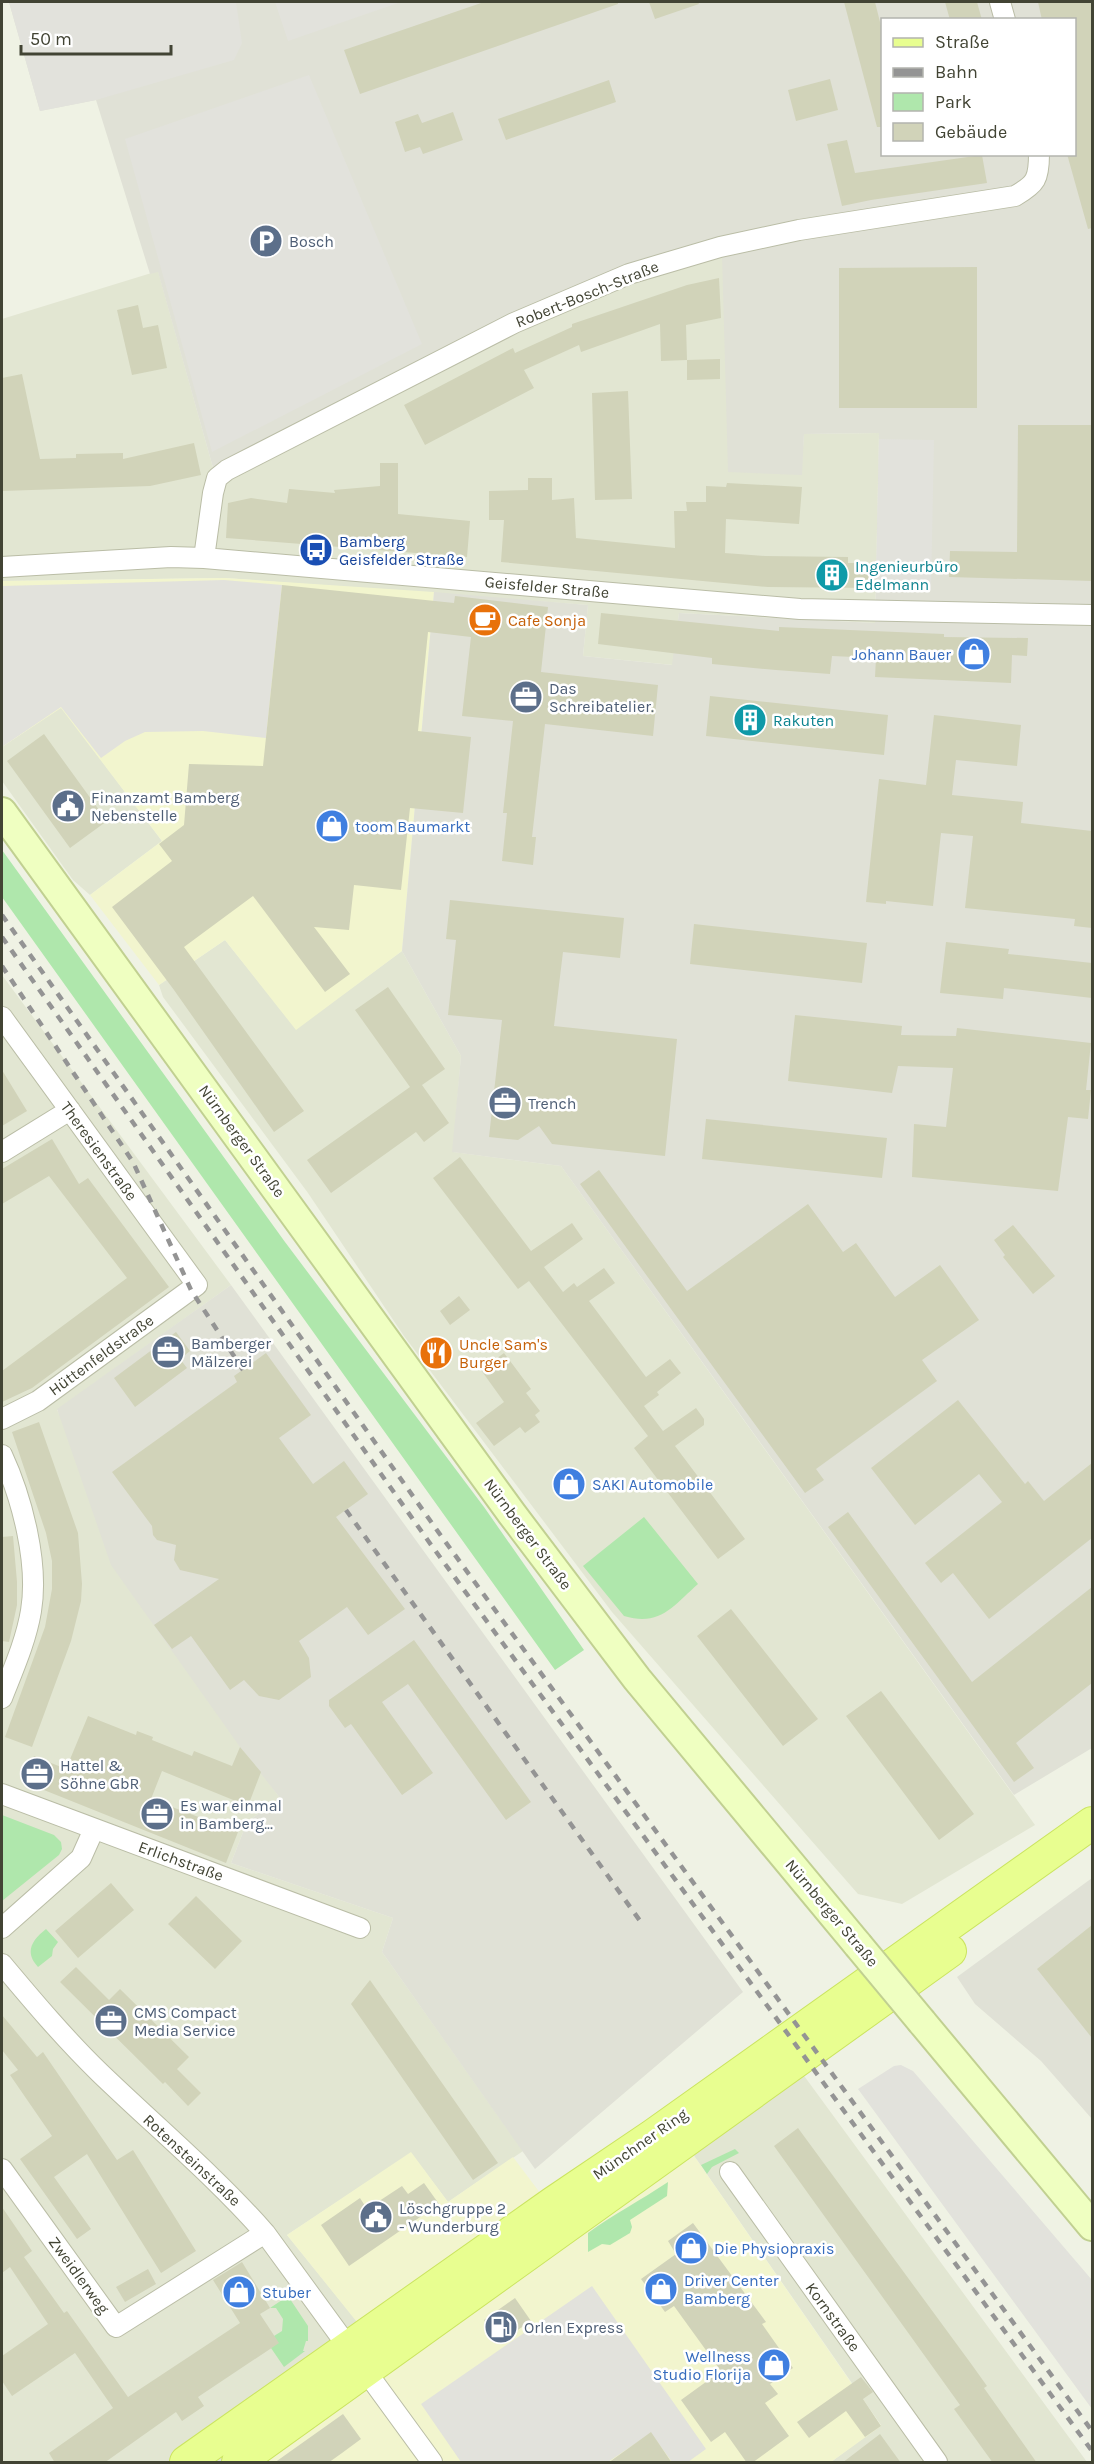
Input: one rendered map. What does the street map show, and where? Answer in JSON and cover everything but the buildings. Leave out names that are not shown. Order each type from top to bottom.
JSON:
[{"type":"main road","name":"Münchner Ring","points":[[238,2463],[358,2359],[1092,1823]]},
{"type":"main road","name":"Münchner Ring","points":[[186,2463],[358,2359],[1092,1850]]},
{"type":"street","points":[[1000,2],[1004,18]]},
{"type":"street","name":"Robert-Bosch-Straße","points":[[204,558],[213,493],[217,478],[226,470],[514,323],[629,274],[720,247],[799,230],[1015,196],[1032,186],[1039,173],[1040,156]]},
{"type":"street","name":"Geisfelder Straße","points":[[2,567],[171,557],[204,558],[800,609],[1092,615]]},
{"type":"street","name":"Nürnberger Straße","points":[[2,812],[512,1514],[637,1678],[1092,2226]]},
{"type":"street","name":"Theresienstraße","points":[[2,1017],[197,1285]]},
{"type":"street","points":[[2,1152],[70,1110]]},
{"type":"street","name":"Hüttenfeldstraße","points":[[2,1419],[38,1401],[197,1285]]},
{"type":"street","points":[[2,1455],[9,1471],[31,1550],[33,1583],[32,1610],[26,1636],[2,1698]]},
{"type":"street","name":"Erlichstraße","points":[[2,1794],[360,1928]]},
{"type":"street","points":[[2,1928],[81,1858],[94,1829]]},
{"type":"street","name":"Rotensteinstraße","points":[[2,1964],[52,2024],[99,2072],[241,2206],[265,2233],[432,2463]]},
{"type":"street","name":"Zweidlerweg","points":[[2,2169],[116,2326],[265,2233]]},
{"type":"street","name":"Kornstraße","points":[[730,2172],[937,2463]]},
{"type":"shaded area","points":[[9,2],[1092,2],[1092,1748],[1014,1795],[561,1166],[452,1152],[461,1056],[402,951],[434,592],[588,605],[583,656],[672,665],[679,613],[875,623],[879,433],[804,434],[802,475],[728,472],[722,254],[652,274],[538,323],[217,482],[158,272],[150,274],[96,100],[40,111]]},
{"type":"shaded area","points":[[9,2],[236,2],[242,43],[234,60],[96,100],[40,111]]},
{"type":"shaded area","points":[[275,2],[401,2],[288,41]]},
{"type":"shaded area","name":"Bosch","points":[[309,75],[422,344],[212,452],[125,139]]},
{"type":"shaded area","points":[[722,253],[801,475],[804,434],[879,433],[875,623],[679,613],[673,665],[583,656],[588,605],[225,578],[2,581],[2,319],[158,271],[217,482],[538,323],[652,274]]},
{"type":"shaded area","points":[[879,439],[934,440],[931,590],[876,588]]},
{"type":"shaded area","points":[[225,578],[434,592],[402,951],[296,1030],[225,940],[159,985],[90,895],[162,841],[61,708],[2,747],[2,581]]},
{"type":"shaded area","points":[[224,580],[282,585],[266,738],[203,731],[145,732],[125,741],[101,758],[61,707],[2,747],[2,586]]},
{"type":"shaded area","points":[[61,707],[162,841],[90,895],[73,880],[2,781],[2,747]]},
{"type":"shaded area","points":[[225,940],[296,1029],[402,951],[461,1056],[453,1152],[561,1166],[1035,1825],[902,1904],[858,1894],[612,1612],[404,1336],[308,1193],[163,997],[159,985]]},
{"type":"shaded area","points":[[2,975],[231,1285],[57,1410],[261,1772],[280,1798],[247,1822],[231,1863],[393,1918],[382,1952],[523,2151],[448,2202],[411,2153],[287,2235],[381,2351],[220,2462],[2,2462]]},
{"type":"shaded area","points":[[231,1285],[743,1992],[535,2169],[382,1952],[393,1918],[231,1863],[247,1822],[280,1798],[240,1747],[111,1565],[57,1409]]},
{"type":"shaded area","points":[[1092,1878],[1092,2119],[1041,2061],[975,2004],[957,1977]]},
{"type":"shaded area","points":[[791,2058],[1087,2462],[831,2462],[881,2425],[681,2137]]},
{"type":"shaded area","points":[[901,2065],[913,2071],[1092,2280],[1092,2409],[858,2089],[894,2066]]},
{"type":"shaded area","points":[[681,2137],[881,2426],[831,2462],[220,2462],[381,2352],[287,2235],[411,2152],[448,2202],[513,2157],[562,2222]]},
{"type":"shaded area","points":[[592,2286],[706,2449],[688,2462],[672,2462],[651,2433],[608,2462],[461,2462],[421,2404]]},
{"type":"green space","points":[[2,850],[285,1242],[484,1507],[584,1650],[555,1670],[2,897]]},
{"type":"green space","points":[[644,1517],[698,1584],[673,1607],[657,1617],[636,1619],[624,1616],[583,1566]]},
{"type":"green space","points":[[2,1815],[54,1835],[61,1842],[62,1849],[59,1855],[2,1901]]},
{"type":"green space","points":[[46,1929],[58,1942],[53,1949],[52,1956],[38,1967],[31,1956],[31,1946]]},
{"type":"green space","points":[[735,2149],[739,2153],[712,2167],[707,2174],[701,2165]]},
{"type":"green space","points":[[668,2182],[667,2196],[630,2220],[632,2227],[630,2233],[610,2245],[602,2244],[588,2252],[588,2233]]},
{"type":"green space","points":[[288,2296],[308,2326],[308,2341],[303,2351],[305,2351],[284,2367],[271,2348],[274,2336],[282,2331],[283,2319],[276,2308],[270,2308]]},
{"type":"railway","points":[[2,915],[439,1533],[1092,2431]]},
{"type":"railway","points":[[2,937],[429,1542],[1092,2451]]},
{"type":"railway","points":[[2,966],[133,1162],[191,1290],[243,1370]]},
{"type":"railway","points":[[346,1510],[643,1925]]},
{"type":"place","name":"Bosch","points":[[266,241]]},
{"type":"place","name":"Bamberg Geisfelder Straße","points":[[316,550]]},
{"type":"place","name":"Ingenieurbüro Edelmann","points":[[832,575]]},
{"type":"place","name":"Cafe Sonja","points":[[485,620]]},
{"type":"place","name":"Johann Bauer","points":[[974,654]]},
{"type":"place","name":"Das Schreibatelier.","points":[[526,697]]},
{"type":"place","name":"Rakuten","points":[[750,720]]},
{"type":"place","name":"Finanzamt Bamberg Nebenstelle","points":[[68,806]]},
{"type":"place","name":"toom Baumarkt","points":[[332,826]]},
{"type":"place","name":"Trench","points":[[505,1103]]},
{"type":"place","name":"Bamberger Mälzerei","points":[[168,1352]]},
{"type":"place","name":"Uncle Sam's Burger","points":[[436,1353]]},
{"type":"place","name":"SAKI Automobile","points":[[569,1484]]},
{"type":"place","name":"Hattel & Söhne GbR","points":[[37,1774]]},
{"type":"place","name":"Es war einmal in Bamberg...","points":[[157,1814]]},
{"type":"place","name":"CMS Compact Media Service","points":[[111,2021]]},
{"type":"place","name":"Löschgruppe 2 - Wunderburg","points":[[376,2217]]},
{"type":"place","name":"Die Physiopraxis","points":[[691,2248]]},
{"type":"place","name":"Driver Center Bamberg","points":[[661,2289]]},
{"type":"place","name":"Stuber","points":[[239,2292]]},
{"type":"place","name":"Orlen Express","points":[[501,2327]]},
{"type":"place","name":"Wellness Studio Florija","points":[[774,2365]]}]
